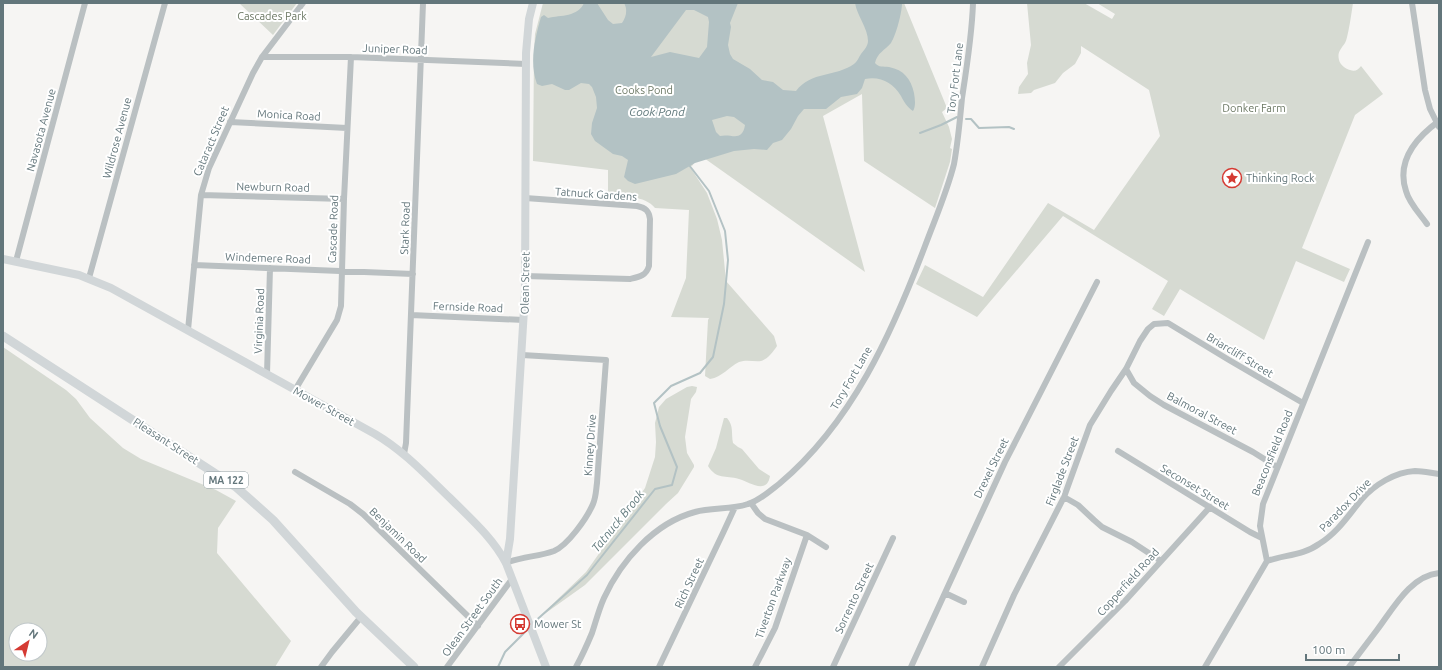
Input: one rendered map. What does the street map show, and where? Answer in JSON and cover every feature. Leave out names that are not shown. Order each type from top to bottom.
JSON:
[{"type":"main road","name":"Pleasant Street","points":[[3,336],[236,487],[273,520],[361,617],[414,667]]},
{"type":"street","name":"Navasota Avenue","points":[[16,261],[86,3]]},
{"type":"street","name":"Wildrose Avenue","points":[[89,278],[165,3]]},
{"type":"street","name":"Cataract Street","points":[[188,330],[201,195],[209,168],[253,73],[262,57],[303,3]]},
{"type":"street","name":"Stark Road","points":[[404,454],[406,443],[424,3]]},
{"type":"street","name":"Olean Street","points":[[506,563],[510,538],[524,320],[526,64],[527,35],[534,3]]},
{"type":"street","name":"Tory Fort Lane","points":[[576,667],[587,646],[605,595],[629,557],[651,536],[673,520],[697,511],[735,507],[751,503],[774,487],[799,466],[826,436],[846,410],[867,374],[902,304],[934,224],[954,164],[974,3]]},
{"type":"street","points":[[1412,3],[1423,84],[1430,109],[1438,123],[1426,130],[1417,140],[1409,152],[1404,170],[1406,191],[1427,224]]},
{"type":"street","name":"Juniper Road","points":[[262,57],[351,57],[526,64]]},
{"type":"street","name":"Cascade Road","points":[[296,390],[339,313],[341,306],[344,199],[351,57]]},
{"type":"street","name":"Monica Road","points":[[230,122],[347,128]]},
{"type":"street","name":"Newburn Road","points":[[201,195],[344,199]]},
{"type":"street","name":"Tatnuck Gardens","points":[[525,276],[630,279],[641,276],[647,272],[649,266],[650,219],[646,209],[637,206],[526,198]]},
{"type":"street","name":"Beaconsfield Road","points":[[1267,560],[1260,526],[1262,504],[1368,242]]},
{"type":"street","name":"Mower Street","points":[[3,259],[89,278],[122,293],[375,434],[404,454],[490,538],[500,552],[506,563],[546,667]]},
{"type":"street","name":"Windemere Road","points":[[194,265],[413,274]]},
{"type":"street","name":"Virginia Road","points":[[267,374],[270,268]]},
{"type":"street","name":"Drexel Street","points":[[911,667],[1004,462],[1097,282]]},
{"type":"street","name":"Fernside Road","points":[[411,315],[524,320]]},
{"type":"street","name":"Briarcliff Street","points":[[1168,323],[1228,360],[1303,403]]},
{"type":"street","name":"Firglade Street","points":[[982,667],[1014,595],[1064,497],[1090,425],[1126,369],[1140,341],[1148,329],[1154,324],[1168,323]]},
{"type":"street","name":"Kinney Drive","points":[[506,563],[516,558],[550,552],[561,547],[573,534],[590,509],[596,495],[597,483],[606,360],[522,355]]},
{"type":"street","name":"Balmoral Street","points":[[1126,369],[1134,383],[1150,396],[1164,405],[1253,452],[1277,467]]},
{"type":"street","name":"Seconset Street","points":[[1118,452],[1262,538]]},
{"type":"street","name":"Paradox Drive","points":[[1267,560],[1292,555],[1318,546],[1340,527],[1363,498],[1382,482],[1404,473],[1415,471],[1439,474]]},
{"type":"street","name":"Benjamin Road","points":[[295,472],[357,509],[478,626]]},
{"type":"street","points":[[1064,497],[1078,505],[1102,527],[1132,542],[1161,561]]},
{"type":"street","points":[[751,503],[758,513],[765,519],[807,535],[826,547]]},
{"type":"street","name":"Rich Street","points":[[659,667],[735,507]]},
{"type":"street","name":"Copperfield Road","points":[[1059,667],[1125,601],[1210,508]]},
{"type":"street","name":"Tiverton Parkway","points":[[755,667],[775,628],[807,535]]},
{"type":"street","name":"Sorrento Street","points":[[833,667],[893,538]]},
{"type":"street","points":[[1205,667],[1267,560]]},
{"type":"street","points":[[1349,667],[1407,591],[1428,575],[1439,573]]},
{"type":"street","name":"Olean Street South","points":[[447,667],[512,579]]},
{"type":"street","points":[[944,593],[964,602]]},
{"type":"street","points":[[321,667],[361,617]]},
{"type":"green space","name":"Cascades Park","points":[[239,3],[297,3],[273,35]]},
{"type":"green space","name":"Cooks Pond","points":[[543,3],[904,3],[947,108],[942,112],[949,127],[952,139],[950,148],[952,149],[950,162],[935,208],[864,161],[862,94],[823,116],[865,272],[704,158],[694,162],[690,167],[707,193],[717,219],[722,240],[726,281],[774,336],[777,346],[764,360],[739,362],[722,374],[710,379],[705,376],[709,318],[671,317],[686,278],[689,210],[655,208],[645,201],[633,197],[608,194],[608,170],[533,161],[535,34]]},
{"type":"green space","name":"Donker Farm","points":[[1027,3],[1084,3],[1112,19],[1115,14],[1097,3],[1353,3],[1346,40],[1339,53],[1340,62],[1345,68],[1352,71],[1359,69],[1361,66],[1383,94],[1355,115],[1302,248],[1350,269],[1344,282],[1296,261],[1264,340],[1180,289],[1164,316],[1152,309],[1168,281],[1063,216],[977,317],[916,284],[925,265],[983,297],[1048,203],[1094,230],[1160,136],[1149,90],[1081,46],[1081,53],[1075,64],[1063,73],[1055,83],[1034,90],[1031,93],[1018,94],[1019,87],[1028,74],[1027,63],[1031,45]]},
{"type":"green space","points":[[3,347],[66,390],[76,399],[90,418],[123,448],[141,459],[216,490],[236,501],[218,528],[217,553],[291,641],[275,667],[3,667]]},
{"type":"green space","points":[[687,387],[697,387],[696,392],[691,399],[685,437],[687,453],[694,467],[678,493],[585,585],[536,620],[586,572],[645,488],[655,457],[655,423],[659,407],[666,399]]},
{"type":"green space","points":[[724,418],[727,418],[731,424],[733,443],[742,449],[759,469],[770,476],[765,485],[757,486],[739,479],[718,475],[708,466],[716,448]]},
{"type":"water","name":"Cook Pond","points":[[584,3],[597,3],[608,20],[613,24],[622,23],[626,11],[624,3],[738,3],[730,23],[731,27],[728,45],[733,59],[750,69],[762,80],[773,82],[783,90],[796,91],[809,80],[847,68],[857,61],[867,46],[868,36],[855,3],[902,3],[900,18],[893,39],[891,43],[879,54],[875,63],[880,66],[899,70],[909,79],[914,93],[914,109],[913,111],[907,106],[898,91],[890,84],[871,78],[865,79],[862,88],[857,94],[841,97],[826,109],[804,109],[782,140],[773,143],[767,150],[754,149],[734,151],[695,163],[676,174],[635,184],[628,181],[624,177],[628,160],[622,156],[613,154],[595,141],[591,134],[592,123],[597,108],[596,97],[592,87],[589,84],[581,83],[569,90],[565,90],[552,84],[542,86],[537,84],[533,67],[533,59],[535,42],[541,17],[544,15],[548,18],[569,15],[581,8]],"holes":[[[686,10],[694,10],[708,17],[707,47],[699,58],[670,52],[651,57]],[[727,116],[734,117],[745,125],[744,131],[739,136],[720,136],[716,132],[712,120]]]},
{"type":"waterway","points":[[920,133],[957,117]]},
{"type":"waterway","points":[[966,119],[971,119],[979,128],[1009,127],[1014,129]]},
{"type":"waterway","name":"Tatnuck Brook","points":[[532,624],[587,575],[655,489],[672,485],[677,467],[660,426],[654,403],[671,386],[700,373],[713,357],[724,304],[728,260],[725,231],[709,191],[689,165]]},
{"type":"waterway","name":"Tatnuck Brook","points":[[498,667],[505,652],[529,628]]},
{"type":"place","name":"Thinking Rock","points":[[1232,178]]},
{"type":"place","name":"Mower St","points":[[520,624]]}]
